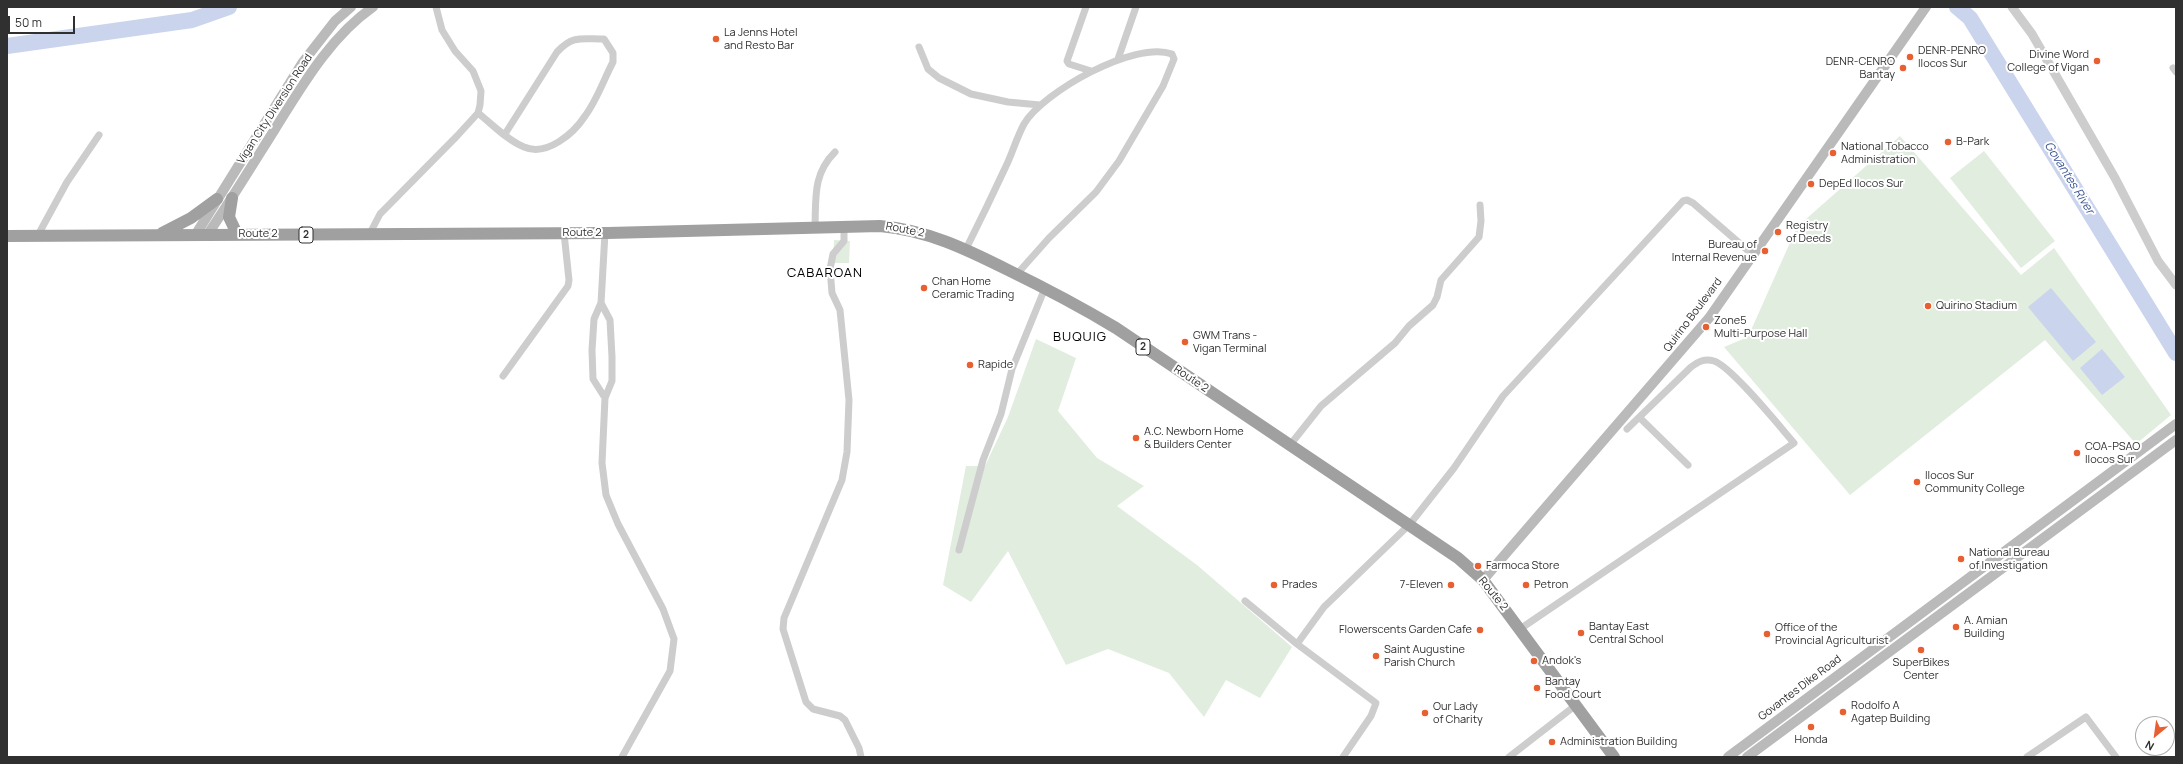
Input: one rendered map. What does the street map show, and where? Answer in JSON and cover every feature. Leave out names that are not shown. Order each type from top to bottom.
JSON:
[{"type":"highway","points":[[232,198],[229,217],[237,234]]},
{"type":"highway","points":[[158,234],[191,218],[217,199]]},
{"type":"highway","name":"Route 2","points":[[7,236],[158,234],[369,235],[605,233],[815,226],[904,228],[922,232],[966,249],[1017,274],[1116,328],[1410,524],[1458,558],[1483,580],[1614,757]]},
{"type":"main road","name":"Vigan City Diversion Road","points":[[196,234],[303,62],[336,21],[351,7]]},
{"type":"main road","name":"Vigan City Diversion Road","points":[[208,234],[323,56],[356,19],[372,7]]},
{"type":"main road","name":"Quirino Boulevard","points":[[1483,580],[1680,354],[1709,318],[1752,254],[1925,8]]},
{"type":"main road","name":"Govantes Dike Road","points":[[1728,757],[1740,754],[1813,694],[2176,424]]},
{"type":"main road","points":[[1747,757],[2176,440]]},
{"type":"main road","points":[[2068,505],[2075,515]]},
{"type":"main road","points":[[1982,568],[1990,578]]},
{"type":"main road","points":[[1898,631],[1905,640]]},
{"type":"main road","points":[[1813,694],[1820,703]]},
{"type":"street","points":[[369,235],[380,214],[478,113],[481,91],[473,71],[455,51],[442,30],[436,7]]},
{"type":"street","points":[[1086,7],[1067,61],[1091,71]]},
{"type":"street","points":[[1118,59],[1136,7]]},
{"type":"street","points":[[2012,7],[2032,34],[2115,178],[2158,261],[2176,285]]},
{"type":"street","points":[[478,113],[505,134],[524,147],[536,150],[550,146],[566,136],[585,116],[613,62],[613,53],[604,39],[574,40],[569,41],[564,45],[557,52],[505,134]]},
{"type":"street","points":[[919,47],[928,69],[939,78],[971,94],[1008,102],[1040,105]]},
{"type":"street","points":[[966,249],[1024,124],[1040,105],[1091,71],[1118,59],[1163,50],[1172,54],[1174,59],[1163,86],[1119,161],[1096,192],[1049,238],[1017,274]]},
{"type":"street","points":[[38,235],[67,182],[99,135]]},
{"type":"street","points":[[815,226],[818,177],[822,167],[834,152]]},
{"type":"street","points":[[1297,644],[1324,607],[1410,524],[1454,468],[1503,396],[1683,202],[1687,200],[1693,203],[1752,254]]},
{"type":"street","points":[[1290,445],[1321,406],[1395,343],[1409,326],[1433,305],[1438,297],[1441,280],[1479,237],[1481,230],[1480,205]]},
{"type":"street","points":[[844,226],[844,241],[833,254],[830,269],[832,293],[840,310],[848,393],[847,452],[842,480],[784,618],[783,628],[806,702],[813,709],[840,716],[845,720],[859,748],[861,757]]},
{"type":"street","points":[[503,376],[568,286],[569,280],[564,233]]},
{"type":"street","points":[[605,233],[601,303],[594,318],[592,350],[594,379],[605,398]]},
{"type":"street","points":[[959,550],[983,460],[1001,414],[1012,369],[1045,288]]},
{"type":"street","points":[[601,303],[610,320],[612,380],[605,398],[602,463],[606,495],[618,524],[663,609],[674,639],[670,671],[622,757]]},
{"type":"street","points":[[1520,629],[1794,443],[1732,375],[1713,360],[1702,360],[1691,367],[1627,429]]},
{"type":"street","points":[[1640,418],[1688,465]]},
{"type":"street","points":[[1245,601],[1297,644],[1376,703],[1371,716],[1343,757]]},
{"type":"street","points":[[1509,757],[1576,704]]},
{"type":"street","points":[[2027,757],[2086,717],[2116,757]]},
{"type":"green space","name":"Quirino Stadium","points":[[1900,136],[2021,275],[2054,248],[2171,415],[2136,444],[2045,340],[1850,495],[1724,347],[1748,337],[1797,227]]},
{"type":"green space","points":[[1984,151],[2055,241],[2021,268],[1950,178]]},
{"type":"green space","points":[[834,240],[850,241],[849,263],[833,263]]},
{"type":"green space","points":[[1036,339],[1076,358],[1058,411],[1097,458],[1144,486],[1117,506],[1197,565],[1292,647],[1260,698],[1226,680],[1204,717],[1169,673],[1108,649],[1066,665],[1008,551],[971,602],[943,585],[966,466],[985,466],[1008,417]]},
{"type":"water","points":[[2051,288],[2096,342],[2073,361],[2028,307]]},
{"type":"water","points":[[2102,349],[2125,377],[2102,395],[2080,368]]},
{"type":"waterway","points":[[7,46],[192,20],[229,7]]},
{"type":"waterway","name":"Govantes River","points":[[1957,7],[1970,18],[2176,353]]},
{"type":"place","name":"La Jenns Hotel and Resto Bar","points":[[716,39]]},
{"type":"place","name":"DENR-PENRO Ilocos Sur","points":[[1910,57]]},
{"type":"place","name":"Divine Word College of Vigan","points":[[2097,61]]},
{"type":"place","name":"DENR-CENRO Bantay","points":[[1903,68]]},
{"type":"place","name":"B-Park","points":[[1948,142]]},
{"type":"place","name":"National Tobacco Administration","points":[[1833,153]]},
{"type":"place","name":"DepEd Ilocos Sur","points":[[1811,184]]},
{"type":"place","name":"Registry of Deeds","points":[[1778,232]]},
{"type":"place","name":"Bureau of Internal Revenue","points":[[1765,251]]},
{"type":"place","name":"Chan Home Ceramic Trading","points":[[924,288]]},
{"type":"place","name":"Quirino Stadium","points":[[1928,306]]},
{"type":"place","name":"Zone5 Multi-Purpose Hall","points":[[1706,327]]},
{"type":"place","name":"GWM Trans - Vigan Terminal","points":[[1185,342]]},
{"type":"place","name":"Rapide","points":[[970,365]]},
{"type":"place","name":"A.C. Newborn Home & Builders Center","points":[[1136,438]]},
{"type":"place","name":"COA-PSAO Ilocos Sur","points":[[2077,453]]},
{"type":"place","name":"Ilocos Sur Community College","points":[[1917,482]]},
{"type":"place","name":"National Bureau of Investigation","points":[[1961,559]]},
{"type":"place","name":"Farmoca Store","points":[[1478,566]]},
{"type":"place","name":"Prades","points":[[1274,585]]},
{"type":"place","name":"7-Eleven","points":[[1451,585]]},
{"type":"place","name":"Petron","points":[[1526,585]]},
{"type":"place","name":"A. Amian Building","points":[[1956,627]]},
{"type":"place","name":"Flowerscents Garden Cafe","points":[[1480,630]]},
{"type":"place","name":"Bantay East Central School","points":[[1581,633]]},
{"type":"place","name":"Office of the Provincial Agriculturist","points":[[1767,634]]},
{"type":"place","name":"SuperBikes Center","points":[[1921,650]]},
{"type":"place","name":"Saint Augustine Parish Church","points":[[1376,656]]},
{"type":"place","name":"Andok's","points":[[1534,661]]},
{"type":"place","name":"Bantay Food Court","points":[[1537,688]]},
{"type":"place","name":"Rodolfo A Agatep Building","points":[[1843,712]]},
{"type":"place","name":"Our Lady of Charity","points":[[1425,713]]},
{"type":"place","name":"Honda","points":[[1811,727]]},
{"type":"place","name":"Administration Building","points":[[1552,742]]},
{"type":"district","name":"CABAROAN","points":[[825,273]]},
{"type":"district","name":"BUQUIG","points":[[1080,337]]}]
